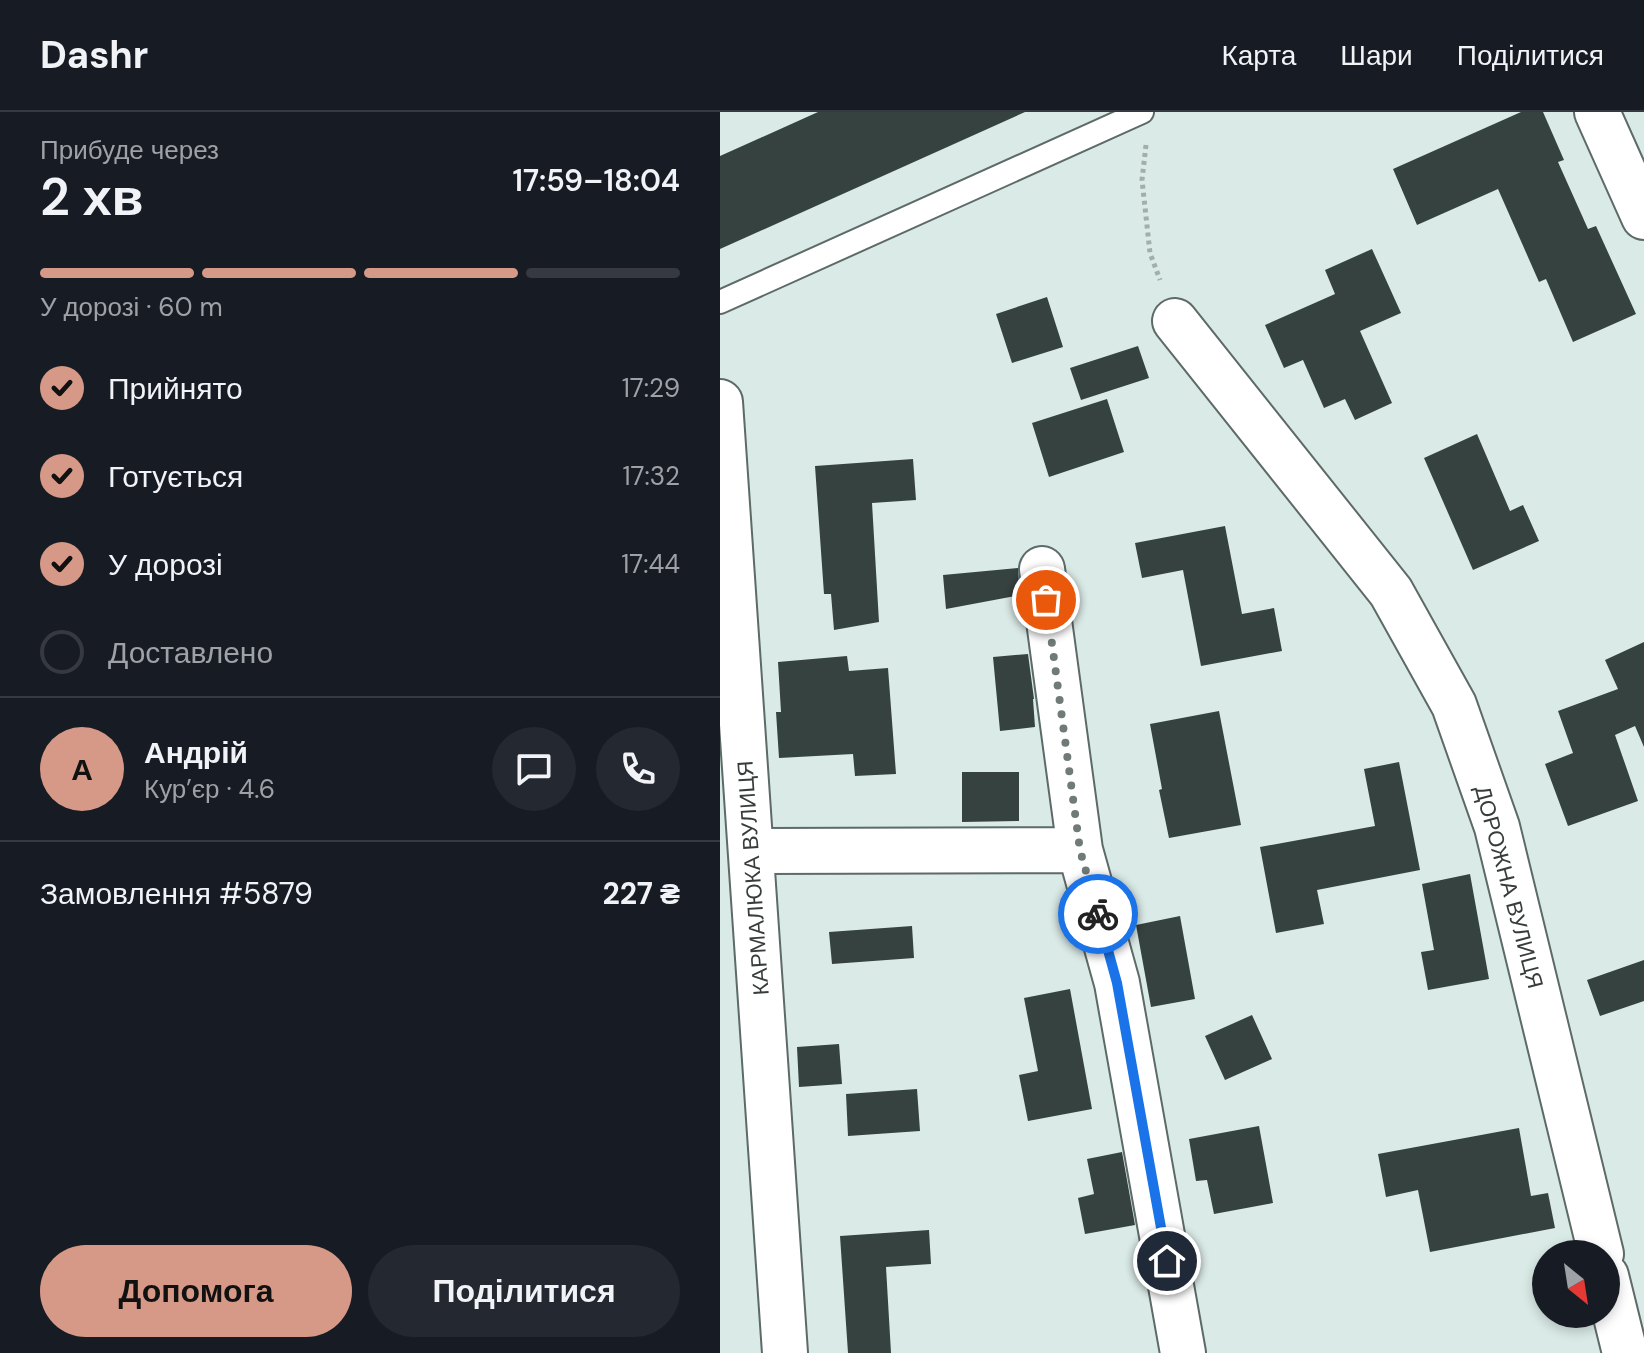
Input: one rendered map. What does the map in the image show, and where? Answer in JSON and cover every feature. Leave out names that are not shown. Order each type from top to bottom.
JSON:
[{"type":"street","points":[[1597,112],[1644,217]]},
{"type":"street","name":"ДОРОЖНА ВУЛИЦЯ","points":[[1175,321],[1391,592],[1454,705],[1497,827],[1598,1240]]},
{"type":"street","name":"КАРМАЛЮКА ВУЛИЦЯ","points":[[720,402],[785,1353]]},
{"type":"street","points":[[1042,569],[1080,850],[1117,983],[1183,1353]]},
{"type":"street","points":[[751,851],[1080,850]]},
{"type":"street","points":[[1619,1328],[1625,1353]]},
{"type":"lane","points":[[720,302],[1142,112]]},
{"type":"path","points":[[1147,139],[1142,180],[1150,253],[1175,321]]},
{"type":"building","points":[[818,112],[1025,112],[720,249],[720,156]]},
{"type":"building","points":[[1521,112],[1543,112],[1564,160],[1558,162],[1588,229],[1596,226],[1636,314],[1573,342],[1546,279],[1539,282],[1498,189],[1417,225],[1393,169]]},
{"type":"building","points":[[1372,249],[1401,313],[1360,331],[1392,403],[1355,420],[1345,399],[1324,408],[1303,360],[1284,368],[1265,325],[1335,294],[1325,270]]},
{"type":"building","points":[[1047,297],[1063,347],[1012,363],[996,314]]},
{"type":"building","points":[[1138,346],[1149,378],[1081,400],[1070,368]]},
{"type":"building","points":[[1107,399],[1124,452],[1049,477],[1032,423]]},
{"type":"building","points":[[1477,434],[1510,511],[1523,505],[1539,541],[1473,570],[1424,458]]},
{"type":"building","points":[[913,459],[916,500],[872,503],[879,622],[834,630],[831,594],[824,594],[815,466]]},
{"type":"building","points":[[1225,526],[1242,614],[1274,608],[1282,651],[1201,666],[1183,570],[1142,578],[1135,543]]},
{"type":"building","points":[[1018,568],[1020,595],[946,609],[943,575]]},
{"type":"building","points":[[1644,642],[1644,747],[1635,726],[1615,735],[1638,801],[1568,826],[1545,764],[1573,753],[1558,711],[1618,689],[1605,660]]},
{"type":"building","points":[[1028,654],[1035,727],[1000,731],[993,657]]},
{"type":"building","points":[[847,656],[849,671],[888,668],[896,774],[855,776],[853,754],[779,758],[776,712],[781,712],[778,662]]},
{"type":"building","points":[[1219,711],[1241,825],[1169,838],[1150,724]]},
{"type":"building","points":[[1399,762],[1420,870],[1317,890],[1324,924],[1276,933],[1260,847],[1375,826],[1364,769]]},
{"type":"building","points":[[962,772],[1019,772],[1019,821],[962,822]]},
{"type":"building","points":[[1470,874],[1489,979],[1428,990],[1421,952],[1434,950],[1422,884]]},
{"type":"building","points":[[1180,916],[1195,999],[1151,1007],[1136,925]]},
{"type":"building","points":[[912,926],[914,958],[832,964],[829,932]]},
{"type":"building","points":[[1644,960],[1644,1001],[1600,1016],[1587,980]]},
{"type":"building","points":[[1070,989],[1092,1109],[1028,1121],[1019,1075],[1038,1071],[1024,998]]},
{"type":"building","points":[[1252,1015],[1272,1059],[1225,1080],[1205,1036]]},
{"type":"building","points":[[839,1044],[842,1084],[799,1087],[797,1047]]},
{"type":"building","points":[[917,1089],[920,1131],[848,1136],[846,1094]]},
{"type":"building","points":[[1259,1126],[1273,1203],[1214,1214],[1207,1180],[1196,1181],[1189,1139]]},
{"type":"building","points":[[1519,1128],[1531,1196],[1548,1193],[1555,1228],[1430,1252],[1418,1190],[1386,1197],[1378,1154]]},
{"type":"building","points":[[1122,1152],[1135,1225],[1085,1234],[1078,1198],[1094,1194],[1087,1159]]},
{"type":"building","points":[[929,1230],[931,1264],[886,1267],[891,1353],[848,1353],[840,1236]]},
{"type":"way so far","points":[[1046,600],[1080,850],[1098,914]]},
{"type":"route","points":[[1098,914],[1117,983],[1167,1261]]}]
